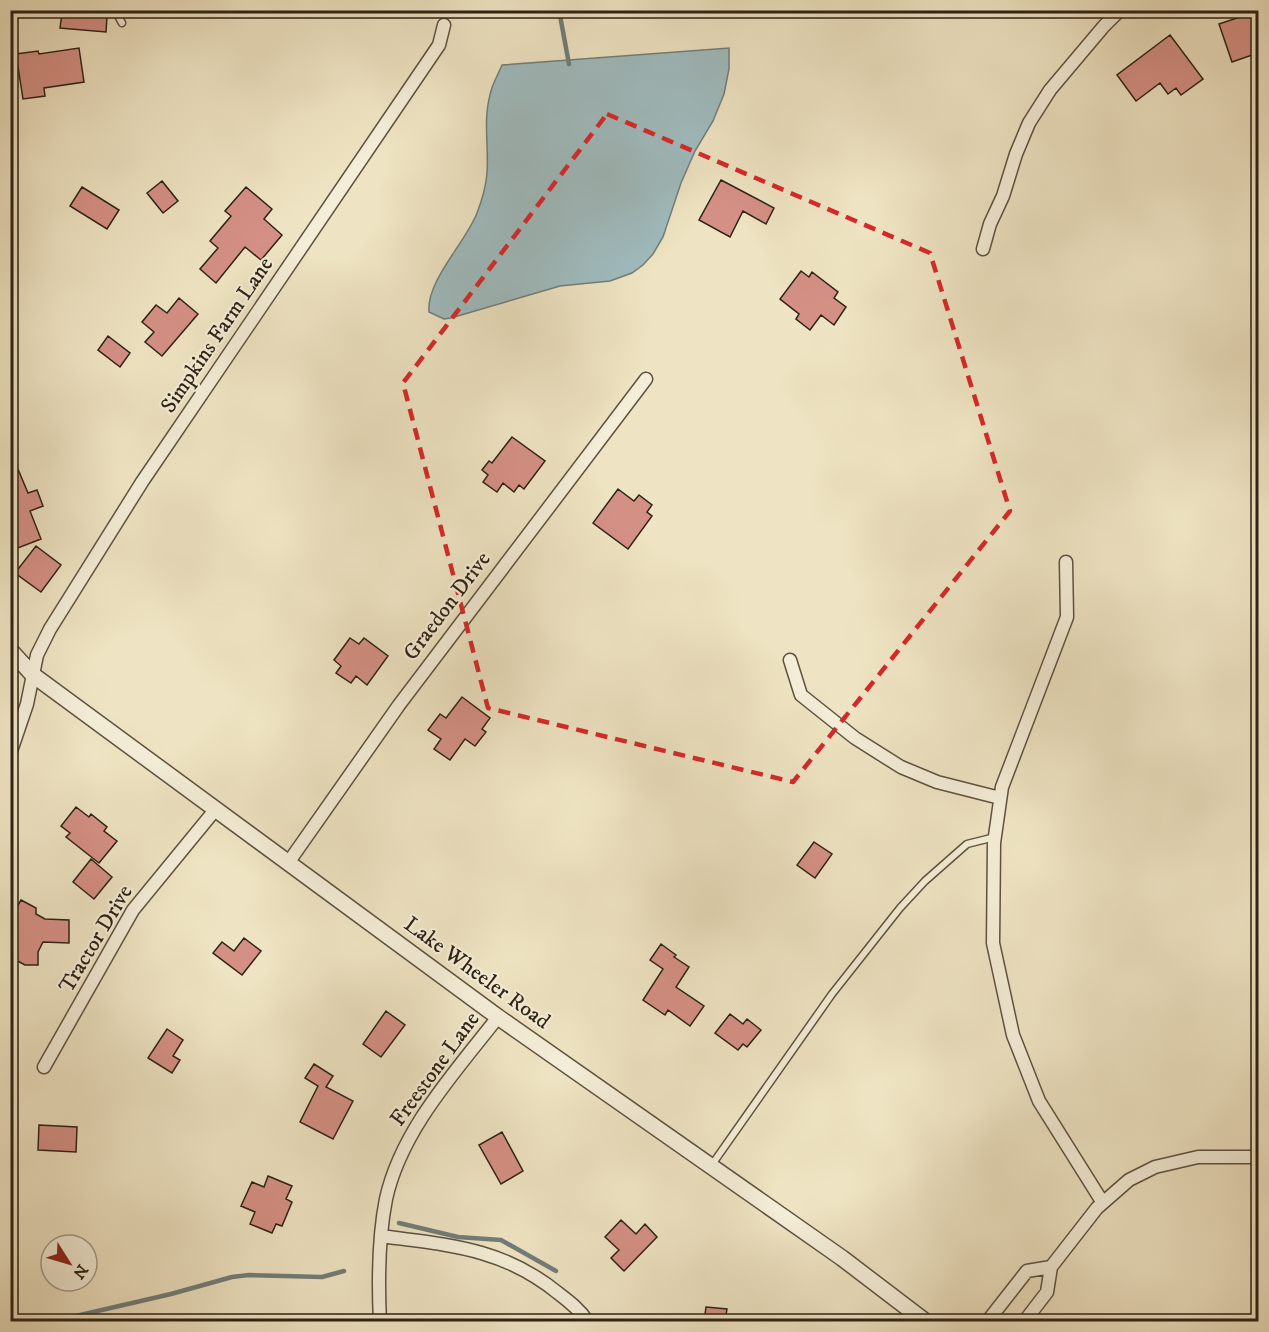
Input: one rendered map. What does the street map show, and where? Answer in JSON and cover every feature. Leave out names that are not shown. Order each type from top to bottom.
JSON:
[{"type":"street","points":[[983,249],[990,224],[1003,196],[1016,154],[1029,123],[1050,90],[1120,10]]},
{"type":"street","name":"Simpkins Farm Lane","points":[[10,754],[27,704],[37,655],[50,629],[142,482],[439,45],[444,25]]},
{"type":"street","name":"Graedon Drive","points":[[288,863],[399,705],[646,379]]},
{"type":"street","points":[[1066,562],[1066,617],[1002,787],[995,837],[993,943],[1013,1035],[1039,1101],[1103,1203]]},
{"type":"street","name":"Lake Wheeler Road","points":[[10,650],[33,675],[288,863],[498,1017],[842,1258],[926,1322]]},
{"type":"street","points":[[790,660],[801,695],[855,738],[901,767],[937,782],[1000,798]]},
{"type":"street","name":"Tractor Drive","points":[[44,1067],[133,910],[216,810]]},
{"type":"street","name":"Freestone Lane","points":[[380,1322],[381,1236],[387,1197],[403,1150],[424,1116],[498,1017]]},
{"type":"street","points":[[1024,1322],[1047,1292],[1051,1267],[1103,1203],[1129,1180],[1155,1167],[1198,1157],[1258,1157]]},
{"type":"street","points":[[381,1236],[462,1247],[514,1264],[548,1284],[581,1311],[588,1322]]},
{"type":"street","points":[[987,1322],[1027,1271],[1051,1267]]},
{"type":"lane","points":[[115,10],[122,23]]},
{"type":"lane","points":[[710,1166],[874,938],[926,881],[967,844],[995,837]]},
{"type":"highlighted area","points":[[607,114],[930,253],[1010,511],[793,782],[488,708],[403,383]]},
{"type":"water","points":[[729,48],[729,69],[724,94],[713,121],[695,151],[681,183],[663,237],[643,265],[632,273],[610,281],[560,286],[451,318],[444,319],[429,312],[430,300],[440,275],[472,224],[482,198],[487,173],[488,105],[492,87],[502,65]]},
{"type":"building","points":[[1258,11],[1258,53],[1232,62],[1219,24]]},
{"type":"building","points":[[62,13],[107,17],[106,32],[60,28]]},
{"type":"building","points":[[1170,35],[1203,79],[1181,95],[1176,88],[1168,94],[1160,83],[1136,101],[1117,75]]},
{"type":"building","points":[[79,48],[84,82],[44,88],[45,96],[23,99],[16,54],[38,51],[39,54]]},
{"type":"building","points":[[721,180],[774,208],[766,224],[743,211],[730,237],[699,220]]},
{"type":"building","points":[[162,181],[178,201],[163,213],[147,193]]},
{"type":"building","points":[[82,187],[119,210],[107,229],[70,206]]},
{"type":"building","points":[[246,187],[272,209],[264,219],[282,235],[261,260],[245,247],[216,283],[200,269],[218,248],[210,241],[231,216],[225,211]]},
{"type":"building","points":[[801,271],[809,277],[812,272],[838,292],[834,298],[846,307],[834,325],[821,315],[810,330],[796,319],[799,314],[780,299]]},
{"type":"building","points":[[179,298],[198,314],[162,356],[145,342],[154,332],[142,322],[156,305],[167,313]]},
{"type":"building","points":[[108,336],[130,353],[120,367],[98,350]]},
{"type":"building","points":[[512,437],[545,461],[524,489],[519,485],[514,492],[503,483],[497,492],[483,482],[488,475],[482,470],[489,461],[492,463]]},
{"type":"building","points":[[10,450],[28,493],[37,490],[43,506],[30,511],[41,539],[10,551]]},
{"type":"building","points":[[618,489],[634,501],[639,495],[652,505],[647,512],[652,516],[628,549],[593,523]]},
{"type":"building","points":[[36,546],[61,565],[41,592],[15,573]]},
{"type":"building","points":[[350,638],[359,644],[364,638],[388,656],[367,685],[356,676],[351,683],[336,673],[341,666],[334,660]]},
{"type":"building","points":[[462,697],[490,718],[482,729],[486,732],[475,746],[465,739],[450,760],[434,749],[441,739],[428,730],[440,714],[446,718]]},
{"type":"building","points":[[76,807],[89,817],[91,814],[107,827],[104,831],[117,841],[99,863],[66,837],[70,833],[61,826]]},
{"type":"building","points":[[814,842],[832,854],[815,878],[797,865]]},
{"type":"building","points":[[91,859],[112,877],[94,899],[73,882]]},
{"type":"building","points":[[21,900],[36,908],[36,914],[45,919],[69,920],[69,943],[43,942],[38,952],[38,965],[25,965],[10,957],[10,919]]},
{"type":"building","points":[[244,938],[261,951],[242,975],[213,953],[222,942],[234,951]]},
{"type":"building","points":[[661,944],[689,967],[676,987],[704,1006],[690,1026],[668,1010],[665,1015],[643,1000],[663,969],[650,960]]},
{"type":"building","points":[[386,1011],[405,1025],[381,1057],[363,1044]]},
{"type":"building","points":[[730,1014],[743,1024],[747,1019],[761,1030],[747,1047],[743,1044],[738,1050],[715,1033]]},
{"type":"building","points":[[167,1029],[183,1040],[173,1056],[180,1060],[172,1073],[148,1058]]},
{"type":"building","points":[[314,1064],[333,1076],[326,1087],[353,1101],[333,1139],[300,1122],[318,1086],[305,1078]]},
{"type":"building","points":[[39,1125],[77,1127],[76,1152],[38,1150]]},
{"type":"building","points":[[502,1132],[523,1171],[501,1184],[479,1145]]},
{"type":"building","points":[[268,1176],[292,1186],[286,1199],[292,1202],[282,1226],[276,1224],[272,1233],[250,1224],[255,1212],[241,1206],[252,1182],[264,1187]]},
{"type":"building","points":[[621,1220],[636,1234],[645,1224],[657,1237],[624,1271],[611,1258],[619,1250],[605,1237]]},
{"type":"building","points":[[706,1307],[727,1309],[725,1322],[704,1322]]},
{"type":"waterway","points":[[559,10],[569,64]]},
{"type":"waterway","points":[[399,1223],[458,1237],[501,1240],[556,1271]]},
{"type":"waterway","points":[[50,1322],[171,1294],[232,1277],[249,1275],[322,1277],[344,1271]]}]
